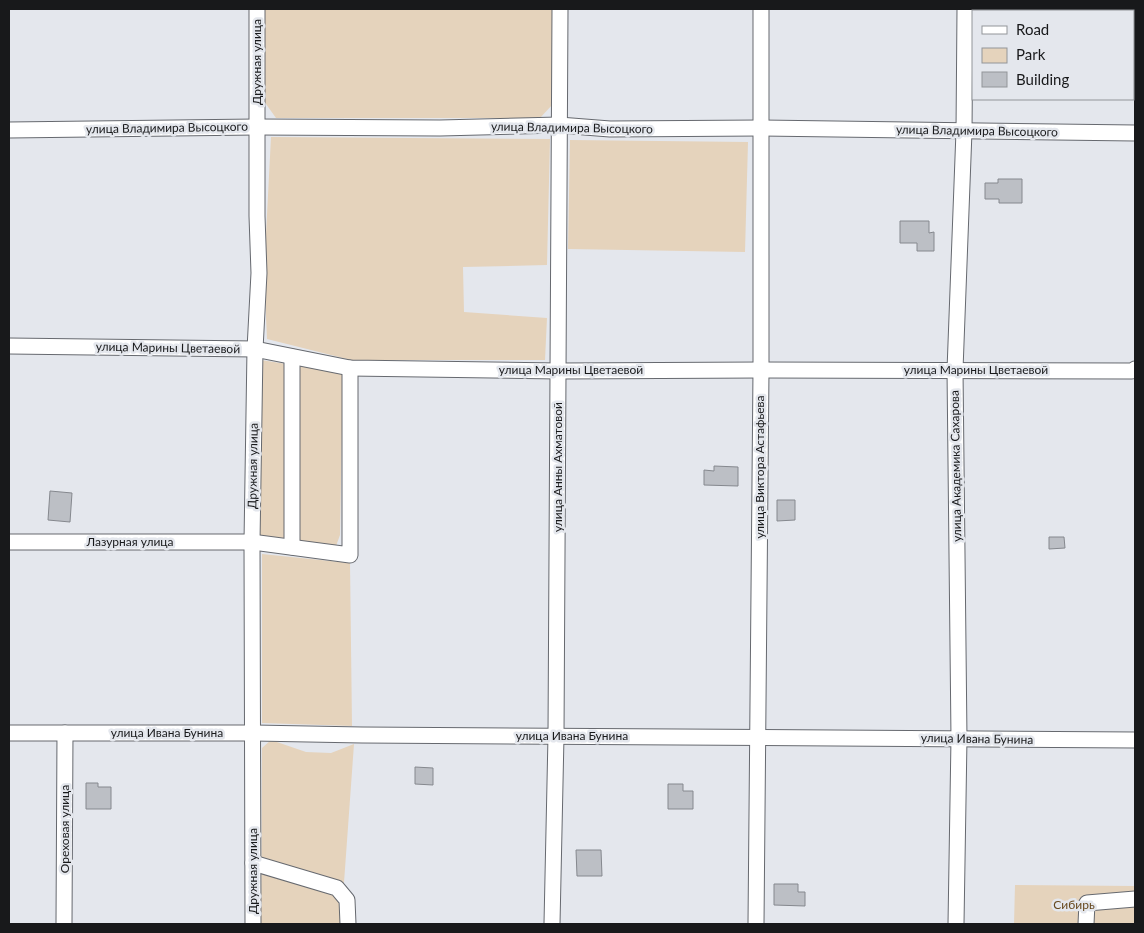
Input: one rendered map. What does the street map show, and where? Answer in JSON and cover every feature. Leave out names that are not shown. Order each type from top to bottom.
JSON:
[{"type":"street","name":"Дружная улица","points":[[253,924],[252,542],[255,349],[259,273],[256,216],[258,126],[257,9]]},
{"type":"street","name":"улица Анны Ахматовой","points":[[552,924],[556,736],[560,9]]},
{"type":"street","name":"улица Виктора Астафьева","points":[[756,924],[761,370],[761,9]]},
{"type":"street","name":"улица Академика Сахарова","points":[[956,924],[958,738],[955,370],[964,131],[965,9]]},
{"type":"street","name":"улица Владимира Высоцкого","points":[[9,130],[258,126],[440,128],[559,126],[610,129],[760,128],[1135,133]]},
{"type":"street","name":"улица Марины Цветаевой","points":[[9,346],[255,349],[350,368],[558,371],[1132,371],[1135,369]]},
{"type":"street","points":[[292,357],[292,548]]},
{"type":"street","name":"Лазурная улица","points":[[9,542],[252,542],[350,555],[350,368]]},
{"type":"street","name":"улица Ивана Бунина","points":[[9,733],[252,733],[1135,740]]},
{"type":"street","name":"Ореховая улица","points":[[64,924],[65,733]]},
{"type":"street","points":[[253,863],[337,888],[347,900],[348,924]]},
{"type":"street","points":[[1086,924],[1087,903],[1135,899]]},
{"type":"green space","points":[[265,9],[552,9],[553,104],[540,118],[276,118],[261,97]]},
{"type":"green space","points":[[271,137],[550,139],[547,265],[463,267],[464,312],[547,318],[545,360],[351,360],[267,339],[264,273]]},
{"type":"green space","points":[[570,140],[748,142],[745,252],[568,249]]},
{"type":"green space","points":[[261,360],[343,373],[340,535],[336,546],[259,535]]},
{"type":"green space","points":[[262,554],[350,563],[352,726],[262,723]]},
{"type":"green space","points":[[271,740],[306,752],[331,753],[354,744],[341,924],[261,924],[262,748]]},
{"type":"green space","name":"Сибирь","points":[[1015,885],[1135,886],[1135,924],[1014,924]]},
{"type":"building","points":[[998,179],[1022,179],[1022,203],[999,203],[999,199],[985,199],[985,183],[998,183]]},
{"type":"building","points":[[900,221],[929,221],[929,233],[934,232],[934,251],[917,251],[917,243],[900,243]]},
{"type":"building","points":[[714,466],[738,467],[738,486],[704,485],[704,470],[714,471]]},
{"type":"building","points":[[50,491],[72,493],[70,522],[48,520]]},
{"type":"building","points":[[777,500],[795,500],[795,520],[777,521]]},
{"type":"building","points":[[1049,537],[1064,537],[1065,548],[1049,549]]},
{"type":"building","points":[[415,767],[433,768],[433,785],[415,784]]},
{"type":"building","points":[[86,783],[98,783],[98,787],[111,787],[111,809],[86,809]]},
{"type":"building","points":[[668,784],[683,784],[683,791],[693,791],[693,809],[668,809]]},
{"type":"building","points":[[576,850],[601,850],[602,876],[577,876]]},
{"type":"building","points":[[774,884],[798,884],[798,892],[805,892],[805,906],[774,905]]}]
